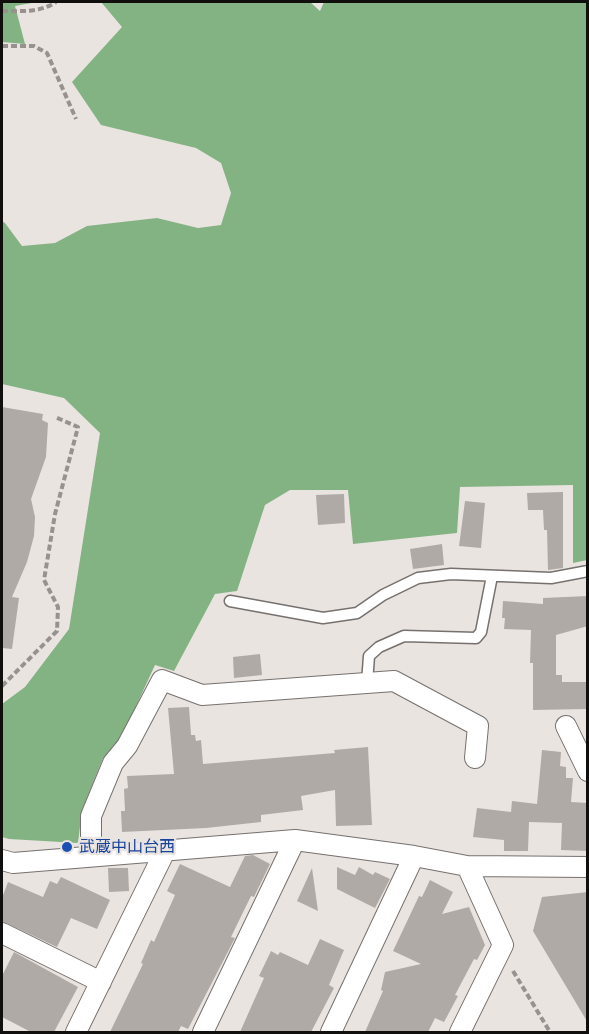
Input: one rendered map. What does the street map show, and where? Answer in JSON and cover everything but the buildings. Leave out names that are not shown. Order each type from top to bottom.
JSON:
[{"type":"street","points":[[91,855],[91,816],[113,763],[127,746],[162,680],[202,696],[394,681],[478,726],[475,758]]},
{"type":"street","points":[[566,726],[588,771]]},
{"type":"street","points":[[5,865],[91,855],[295,840],[414,856],[467,866],[588,867]]},
{"type":"street","points":[[203,1032],[295,840]]},
{"type":"street","points":[[76,1032],[166,849]]},
{"type":"street","points":[[331,1032],[414,856]]},
{"type":"street","points":[[460,1032],[503,945],[467,866]]},
{"type":"street","points":[[2,933],[101,982]]},
{"type":"lane","points":[[230,601],[324,618],[357,613],[383,595],[418,578],[452,574],[550,579],[588,571]]},
{"type":"lane","points":[[367,683],[369,656],[379,647],[404,636],[476,638],[481,632],[492,576]]},
{"type":"path","points":[[2,11],[30,11],[50,6],[56,2]]},
{"type":"path","points":[[2,46],[34,46],[47,53],[76,119]]},
{"type":"path","points":[[2,686],[57,631],[58,607],[44,580],[55,514],[78,427],[55,417]]},
{"type":"path","points":[[503,945],[512,967],[550,1032]]},
{"type":"green space","points":[[2,2],[37,2],[15,6],[25,44],[2,42]]},
{"type":"green space","points":[[101,2],[310,2],[320,11],[324,2],[587,2],[587,560],[573,563],[573,485],[460,487],[457,533],[353,544],[348,490],[290,490],[265,505],[237,591],[215,594],[174,671],[155,665],[118,745],[103,758],[82,810],[78,843],[9,839],[2,837],[2,704],[25,687],[69,629],[100,433],[64,398],[2,384],[2,221],[22,246],[55,243],[87,226],[157,218],[198,228],[221,225],[231,193],[221,163],[196,148],[101,125],[72,82],[122,27]]},
{"type":"place","name":"武蔵中山台西","points":[[67,847]]}]
